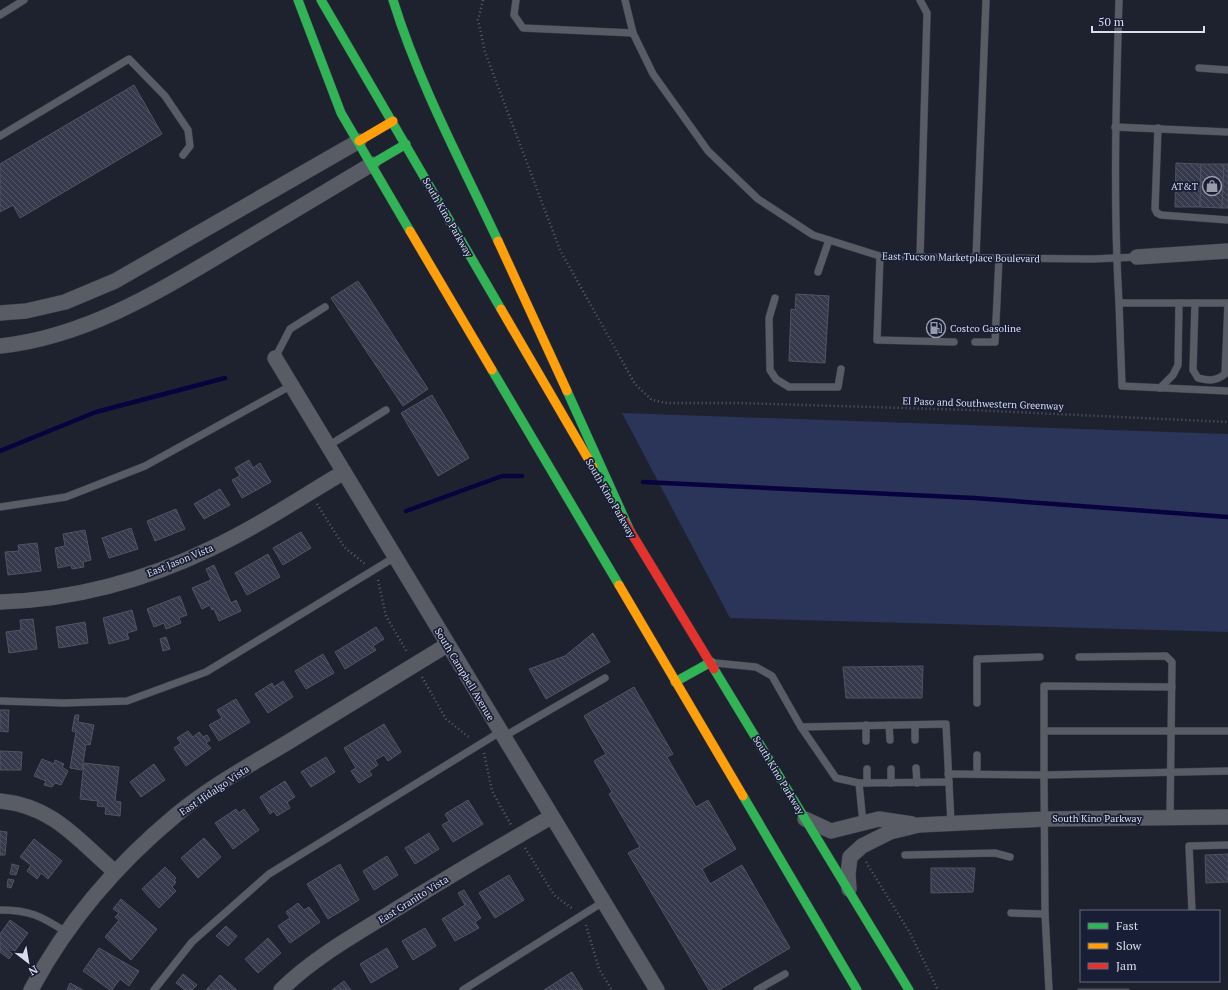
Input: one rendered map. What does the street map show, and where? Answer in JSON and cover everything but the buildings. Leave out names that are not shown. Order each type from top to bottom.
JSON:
[{"type":"main road","points":[[298,0],[341,113],[359,141],[857,990]]},
{"type":"main road","name":"South Kino Parkway","points":[[321,0],[393,121],[631,533],[711,662],[909,990]]},
{"type":"main road","points":[[393,0],[404,36],[419,73],[560,374],[631,533]]},
{"type":"main road","points":[[359,141],[393,121]]},
{"type":"main road","points":[[372,164],[406,144]]},
{"type":"main road","points":[[675,682],[711,662]]},
{"type":"street","points":[[0,313],[26,310],[65,302],[115,281],[359,141]]},
{"type":"street","points":[[0,346],[18,344],[64,333],[110,316],[163,289],[372,164]]},
{"type":"street","name":"East Tucson Marketplace Boulevard","points":[[1137,257],[1228,251]]},
{"type":"street","name":"South Campbell Avenue","points":[[275,358],[655,989]]},
{"type":"street","name":"East Jason Vista","points":[[0,602],[77,594],[156,572],[218,546],[344,472]]},
{"type":"street","name":"East Hidalgo Vista","points":[[31,990],[44,965],[66,932],[101,887],[133,854],[177,814],[215,786],[447,645]]},
{"type":"street","points":[[0,800],[22,804],[43,812],[59,821],[115,872]]},
{"type":"street","name":"East Granito Vista","points":[[281,990],[296,975],[364,929],[551,817]]},
{"type":"street","name":"South Kino Parkway","points":[[918,825],[1046,819],[1228,818]]},
{"type":"street","points":[[805,819],[830,831],[879,819],[918,825]]},
{"type":"street","points":[[850,892],[848,874],[850,857],[862,846],[890,832],[918,825]]},
{"type":"lane","points":[[0,15],[24,0]]},
{"type":"lane","points":[[516,0],[514,15],[523,28],[633,32]]},
{"type":"lane","name":"East Tucson Marketplace Boulevard","points":[[625,0],[633,32],[656,77],[708,151],[758,199],[813,235],[880,256],[1116,259],[1137,257]]},
{"type":"lane","points":[[920,0],[927,13],[920,257]]},
{"type":"lane","points":[[976,258],[986,0]]},
{"type":"lane","points":[[1119,0],[1115,127],[1116,259],[1122,386],[1228,391]]},
{"type":"lane","points":[[0,136],[129,59],[165,96],[188,130],[190,146],[183,155]]},
{"type":"lane","points":[[1199,68],[1228,70]]},
{"type":"lane","points":[[1115,127],[1228,132]]},
{"type":"lane","points":[[1158,128],[1155,208],[1157,213],[1161,215],[1228,220]]},
{"type":"lane","points":[[818,272],[828,240]]},
{"type":"lane","points":[[880,256],[877,340],[954,342]]},
{"type":"lane","points":[[975,342],[994,342],[999,258]]},
{"type":"lane","points":[[775,298],[769,318],[770,370],[776,379],[789,387],[838,387],[841,369]]},
{"type":"lane","points":[[1119,304],[1179,303],[1195,303],[1228,303],[1225,374],[1219,379],[1208,380],[1198,378],[1193,370],[1195,303]]},
{"type":"lane","points":[[1160,388],[1174,375],[1178,365],[1179,303]]},
{"type":"lane","points":[[275,358],[290,329],[325,307]]},
{"type":"lane","points":[[1208,380],[1208,390]]},
{"type":"lane","points":[[0,507],[66,497],[145,466],[292,385]]},
{"type":"lane","points":[[328,446],[386,410]]},
{"type":"lane","points":[[0,701],[64,703],[127,701],[206,672],[395,557]]},
{"type":"lane","points":[[1079,657],[1166,656],[1172,662],[1169,773],[1170,818]]},
{"type":"lane","points":[[977,703],[977,659],[1040,657]]},
{"type":"lane","points":[[711,662],[756,667],[772,676],[801,726],[836,778],[859,783],[949,782]]},
{"type":"lane","points":[[154,990],[192,942],[269,874],[479,745],[605,678]]},
{"type":"lane","points":[[1049,990],[1045,914],[1044,836],[1046,819],[1044,775],[1044,686],[1172,687]]},
{"type":"lane","points":[[801,726],[946,724],[951,823]]},
{"type":"lane","points":[[866,725],[866,740]]},
{"type":"lane","points":[[889,725],[890,740]]},
{"type":"lane","points":[[915,725],[915,740]]},
{"type":"lane","points":[[1045,731],[1228,732]]},
{"type":"lane","points":[[977,755],[977,774]]},
{"type":"lane","points":[[916,768],[917,783]]},
{"type":"lane","points":[[867,769],[867,783]]},
{"type":"lane","points":[[891,769],[891,783]]},
{"type":"lane","points":[[948,774],[1044,775],[1228,771]]},
{"type":"lane","points":[[859,783],[862,823]]},
{"type":"lane","points":[[1192,910],[1189,846],[1228,845]]},
{"type":"lane","points":[[906,854],[995,853],[1010,857]]},
{"type":"lane","points":[[463,990],[603,902]]},
{"type":"lane","points":[[0,910],[22,910],[43,917],[66,932]]},
{"type":"lane","points":[[1011,913],[1045,914]]},
{"type":"lane","points":[[757,990],[785,974]]},
{"type":"path","name":"El Paso and Southwestern Greenway","points":[[483,0],[478,20],[485,52],[560,250],[635,384],[652,400],[667,403],[738,403],[979,410],[1228,422]]},
{"type":"path","points":[[310,492],[344,547],[373,571],[379,580],[386,616],[446,718],[479,745],[484,753],[492,791],[554,895],[581,916],[588,928],[599,969],[612,990]]},
{"type":"path","points":[[866,861],[910,933],[938,990]]},
{"type":"shaded area","points":[[622,413],[1228,434],[1228,632],[730,618]]},
{"type":"waterway","points":[[0,451],[96,412],[225,378]]},
{"type":"waterway","points":[[406,511],[502,476],[522,476]]},
{"type":"waterway","points":[[643,482],[974,498],[1228,517]]},
{"type":"traffic: fast","points":[[298,0],[341,113],[410,231]]},
{"type":"traffic: fast","points":[[321,0],[501,309]]},
{"type":"traffic: fast","points":[[393,0],[403,31],[428,92],[498,241]]},
{"type":"traffic: fast","points":[[372,164],[406,144]]},
{"type":"traffic: fast","points":[[492,370],[619,585]]},
{"type":"traffic: fast","points":[[567,391],[631,533]]},
{"type":"traffic: fast","points":[[675,682],[711,662]]},
{"type":"traffic: fast","points":[[714,669],[909,990]]},
{"type":"traffic: fast","points":[[743,796],[857,990]]},
{"type":"traffic: slow","points":[[359,141],[393,121]]},
{"type":"traffic: slow","points":[[410,231],[492,370]]},
{"type":"traffic: slow","points":[[498,241],[567,391]]},
{"type":"traffic: slow","points":[[501,309],[593,467]]},
{"type":"traffic: slow","points":[[619,585],[743,796]]},
{"type":"traffic: jam","points":[[621,516],[714,669]]},
{"type":"place","name":"AT&T","points":[[1212,186]]},
{"type":"place","name":"Costco Gasoline","points":[[936,328]]}]
